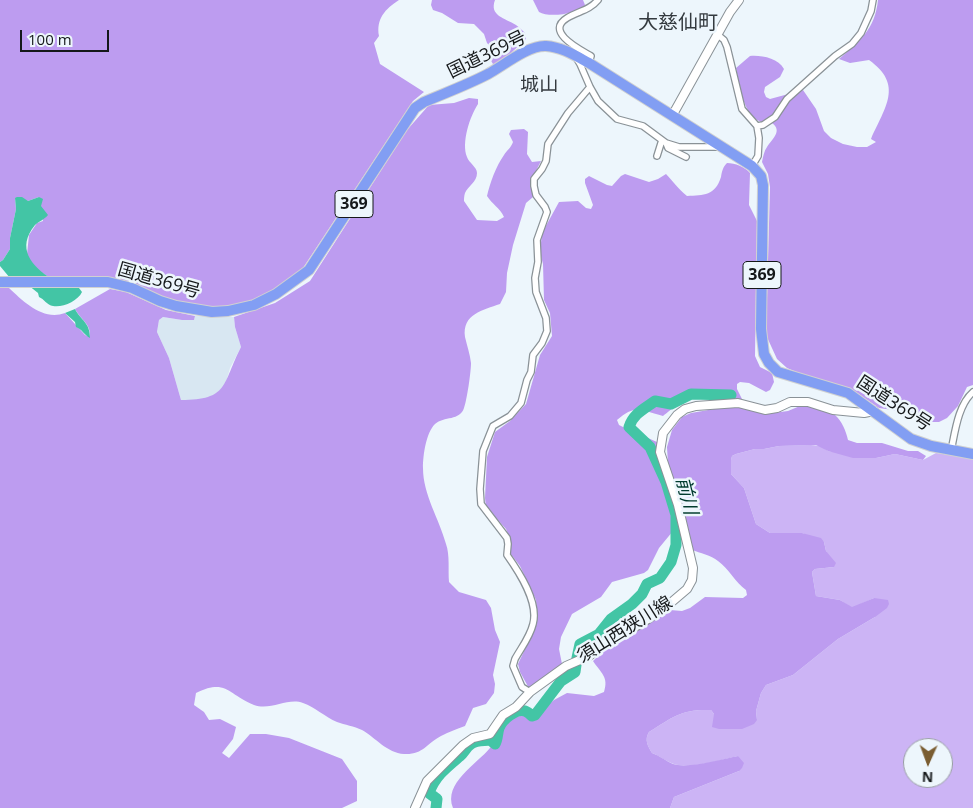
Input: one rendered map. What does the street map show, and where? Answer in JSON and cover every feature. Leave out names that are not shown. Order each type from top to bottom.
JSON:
[{"type":"highway","name":"国道369号","points":[[0,282],[114,283],[132,288],[176,306],[204,311],[228,311],[254,305],[276,294],[310,270],[415,108],[424,102],[487,75],[528,50],[544,46],[572,54],[589,63],[724,147],[752,166],[761,176],[764,185],[761,329],[764,354],[769,363],[778,372],[848,392],[911,439],[951,451],[973,454]]},
{"type":"main road","points":[[672,116],[730,12],[739,0]]},
{"type":"main road","name":"須山西狭川線","points":[[415,808],[428,781],[463,744],[473,738],[490,734],[503,715],[516,707],[530,692],[566,666],[589,656],[609,641],[642,623],[667,606],[687,589],[692,580],[693,568],[678,506],[660,452],[663,433],[677,415],[685,409],[696,406],[738,403],[765,410],[777,408],[790,402],[808,402],[833,410],[864,413],[874,411]]},
{"type":"street","points":[[589,63],[591,56],[566,40],[560,31],[561,24],[568,17],[584,12],[598,0]]},
{"type":"street","points":[[757,126],[763,125],[775,118],[788,99],[835,56],[852,44],[861,33],[871,10],[873,0]]},
{"type":"street","points":[[718,35],[724,40],[727,47],[742,109],[757,126],[760,138],[758,156],[752,166]]},
{"type":"street","points":[[572,54],[580,64],[598,102],[617,119],[643,126],[664,142],[679,147],[724,147]]},
{"type":"street","points":[[530,692],[522,687],[513,666],[514,660],[533,624],[534,613],[524,581],[507,555],[507,538],[481,504],[482,459],[483,451],[493,426],[510,416],[521,403],[531,372],[533,356],[542,343],[547,331],[546,318],[536,292],[535,278],[538,262],[537,240],[547,212],[536,195],[534,179],[546,161],[548,144],[568,113],[590,87]]},
{"type":"street","points":[[657,156],[664,142]]},
{"type":"street","points":[[664,142],[668,148],[686,156]]},
{"type":"street","points":[[951,451],[957,422],[964,403],[973,392]]},
{"type":"shaded area","points":[[0,0],[399,0],[390,7],[380,20],[379,36],[374,43],[380,64],[424,92],[413,101],[303,268],[273,292],[250,303],[214,308],[192,306],[157,295],[117,279],[52,279],[39,271],[27,254],[29,235],[37,223],[43,221],[39,197],[28,201],[15,198],[16,209],[10,238],[10,249],[0,262]]},
{"type":"shaded area","points":[[432,0],[495,0],[494,10],[496,13],[516,25],[525,33],[526,39],[505,60],[501,63],[493,64],[490,59],[492,48],[487,43],[484,34],[474,24],[458,23],[433,10]]},
{"type":"shaded area","points":[[533,0],[583,0],[585,5],[570,13],[549,15],[539,12]]},
{"type":"shaded area","points":[[878,0],[973,0],[973,385],[967,387],[958,406],[947,418],[939,422],[918,421],[893,410],[879,408],[850,388],[787,368],[777,359],[766,335],[770,187],[768,174],[762,162],[765,150],[776,135],[777,129],[772,123],[763,122],[749,112],[742,95],[736,68],[750,56],[764,57],[778,62],[784,69],[780,77],[765,87],[766,97],[770,99],[803,90],[816,109],[824,131],[831,138],[843,144],[867,147],[876,142],[871,139],[886,107],[889,88],[886,78],[880,69],[869,60],[850,63],[839,59],[860,40],[870,27],[874,19]]},
{"type":"shaded area","points":[[469,98],[478,99],[478,104],[467,130],[465,151],[477,173],[476,179],[466,190],[464,201],[477,220],[497,221],[504,217],[487,196],[496,169],[513,142],[509,134],[511,130],[524,129],[528,132],[527,154],[532,162],[541,161],[532,179],[533,197],[526,203],[513,245],[507,273],[506,292],[500,304],[475,314],[470,318],[465,329],[471,363],[469,386],[464,408],[459,415],[443,420],[432,428],[427,438],[423,468],[426,488],[447,548],[449,582],[459,592],[486,600],[491,608],[495,630],[500,642],[493,675],[494,693],[486,704],[473,708],[465,726],[441,736],[416,753],[404,754],[392,751],[362,730],[337,722],[303,703],[291,702],[267,706],[254,705],[227,690],[214,687],[196,693],[194,705],[204,712],[209,720],[220,719],[236,727],[233,739],[222,753],[229,758],[250,734],[266,734],[289,738],[342,759],[357,781],[357,801],[342,808],[0,808],[0,288],[9,288],[34,309],[49,314],[65,313],[85,335],[90,337],[87,325],[75,309],[110,289],[126,292],[166,310],[195,316],[194,320],[163,317],[159,320],[157,332],[169,358],[181,400],[208,397],[222,387],[241,347],[234,317],[275,303],[310,281],[407,130],[429,105],[454,103]]},
{"type":"shaded area","points":[[727,163],[740,166],[750,173],[749,205],[757,221],[755,356],[760,367],[772,373],[774,382],[770,390],[766,392],[749,383],[740,382],[737,384],[737,389],[743,401],[715,401],[711,395],[697,394],[681,402],[663,416],[644,410],[634,410],[617,420],[619,425],[657,442],[664,479],[670,492],[676,522],[673,531],[659,548],[648,570],[644,573],[612,582],[601,597],[572,614],[561,637],[559,649],[562,664],[530,690],[520,672],[518,664],[536,626],[536,600],[520,566],[510,553],[510,539],[506,529],[486,507],[485,498],[487,457],[495,432],[510,421],[526,404],[540,355],[552,336],[550,313],[544,300],[543,264],[540,252],[542,233],[559,202],[578,201],[586,208],[591,209],[593,205],[585,183],[585,179],[589,176],[612,186],[625,174],[649,182],[666,174],[687,196],[699,195],[708,193],[716,188]]},
{"type":"shaded area","points":[[22,197],[28,201],[39,197],[43,199],[41,206],[48,215],[35,225],[29,233],[26,249],[32,262],[52,279],[10,278],[0,266],[0,262],[10,249],[10,238],[16,209],[15,198]]},
{"type":"shaded area","points":[[28,285],[72,286],[79,288],[82,292],[69,303],[53,306],[39,297],[38,293]]},
{"type":"shaded area","points":[[75,309],[87,325],[90,338],[76,327],[75,322],[65,313]]},
{"type":"shaded area","points":[[195,316],[234,317],[241,347],[230,368],[225,386],[213,396],[199,400],[181,400],[169,358],[157,332],[159,320],[163,317],[194,320]]},
{"type":"shaded area","points":[[800,406],[824,410],[835,415],[840,420],[848,440],[857,443],[882,443],[908,451],[918,451],[926,456],[923,460],[895,454],[876,458],[853,458],[828,451],[816,445],[755,449],[732,456],[731,474],[744,488],[756,524],[770,533],[802,533],[821,538],[824,542],[826,551],[836,563],[834,567],[815,569],[812,572],[816,596],[840,600],[852,607],[874,598],[888,600],[887,608],[838,639],[793,675],[766,685],[761,693],[756,711],[757,720],[754,724],[742,729],[719,729],[712,727],[714,714],[711,710],[701,710],[678,715],[649,732],[647,740],[652,753],[673,764],[696,764],[738,756],[744,763],[739,771],[674,797],[670,808],[453,808],[451,799],[457,782],[490,748],[511,718],[539,712],[554,700],[567,693],[594,696],[604,692],[605,679],[593,661],[614,641],[670,610],[682,611],[690,608],[705,597],[743,598],[747,595],[746,590],[718,561],[692,550],[668,464],[667,447],[672,430],[682,417],[691,413],[720,408],[742,408],[765,414],[788,411]]},
{"type":"shaded area","points":[[811,445],[821,446],[828,451],[876,458],[895,454],[923,460],[936,453],[973,458],[973,808],[670,808],[674,797],[739,771],[738,756],[697,765],[674,764],[652,753],[647,740],[649,732],[678,715],[701,710],[711,710],[714,714],[757,720],[756,711],[761,693],[766,685],[793,675],[838,639],[875,617],[874,598],[852,608],[840,600],[816,596],[812,572],[815,569],[834,567],[824,542],[802,533],[770,533],[756,524],[744,488],[731,474],[731,460],[732,456],[736,454],[755,449],[779,446]]},
{"type":"waterway","name":"前川","points":[[577,658],[580,644],[599,634],[611,619],[632,604],[642,594],[647,584],[660,578],[671,562],[676,545],[676,515],[666,482],[650,447],[629,427],[631,422],[639,412],[655,401],[671,404],[691,394],[731,395]]},
{"type":"waterway","name":"前川","points":[[436,808],[437,799],[429,793],[442,772],[473,743],[490,740],[495,744],[499,728],[506,718],[514,713],[525,711],[532,716],[535,715],[561,681],[575,672],[576,665]]},
{"type":"district","name":"大慈仙町","points":[[678,23]]},
{"type":"district","name":"城山","points":[[539,86]]}]
